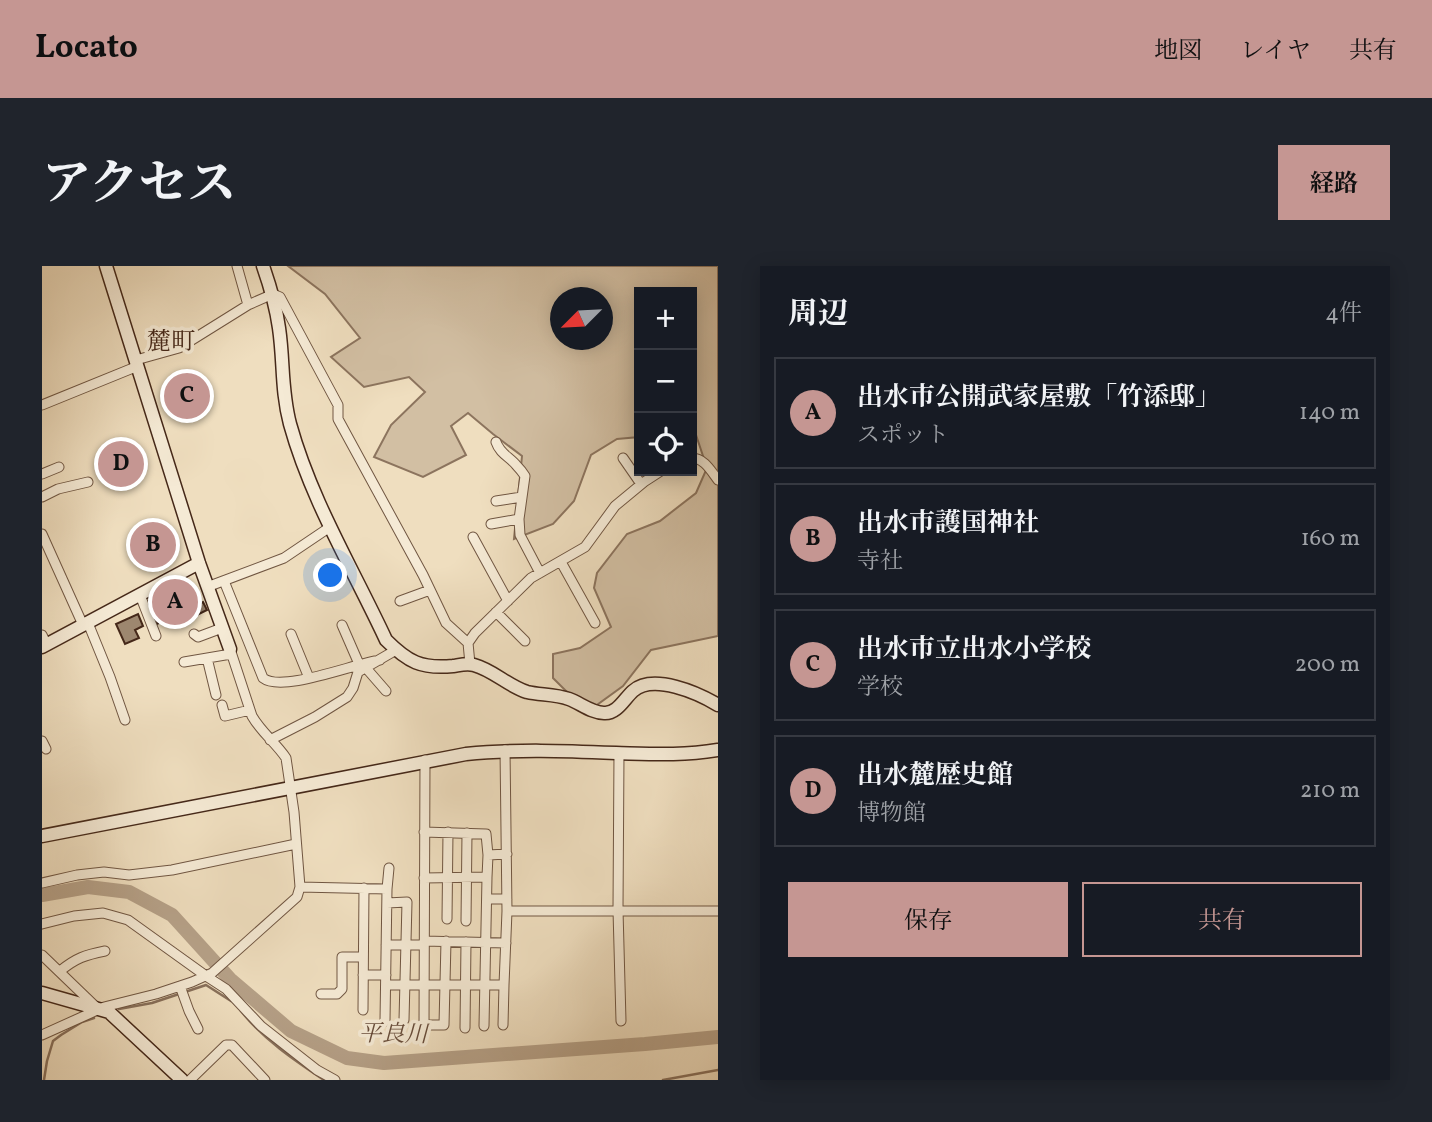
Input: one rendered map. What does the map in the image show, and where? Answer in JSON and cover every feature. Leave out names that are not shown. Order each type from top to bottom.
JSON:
[{"type":"street","points":[[42,1035],[118,1002],[181,991],[209,975],[297,897],[300,887],[286,758],[258,725],[250,710],[199,563],[106,266]]},
{"type":"street","points":[[237,266],[248,305]]},
{"type":"street","points":[[263,266],[273,294],[279,328],[284,400],[300,458],[330,527],[386,640],[396,650],[426,667],[470,664],[477,666],[526,692],[566,698],[602,713],[609,713],[634,690],[651,684],[690,691],[718,705]]},
{"type":"street","points":[[42,405],[137,363],[179,348],[248,305],[273,294],[280,297],[338,405],[338,419],[446,622],[468,643]]},
{"type":"street","points":[[496,442],[498,448],[525,476],[519,519],[520,535],[540,573]]},
{"type":"street","points":[[623,458],[641,484]]},
{"type":"street","points":[[697,458],[707,465],[718,480]]},
{"type":"street","points":[[42,474],[59,467]]},
{"type":"street","points":[[470,664],[468,643],[475,633],[531,578],[585,547],[615,506],[653,476]]},
{"type":"street","points":[[42,497],[58,489],[88,482]]},
{"type":"street","points":[[496,501],[522,497]]},
{"type":"street","points":[[491,524],[519,519]]},
{"type":"street","points":[[207,587],[285,558],[330,527]]},
{"type":"street","points":[[42,534],[110,677],[125,720]]},
{"type":"street","points":[[472,537],[508,601]]},
{"type":"street","points":[[561,562],[595,623]]},
{"type":"street","points":[[44,642],[86,624],[199,563]]},
{"type":"street","points":[[224,581],[263,678],[270,682],[293,682],[362,666],[380,660],[396,650]]},
{"type":"street","points":[[400,601],[430,590]]},
{"type":"street","points":[[140,595],[156,636]]},
{"type":"street","points":[[496,612],[525,641]]},
{"type":"street","points":[[342,625],[362,666],[386,691]]},
{"type":"street","points":[[194,634],[198,637],[222,628]]},
{"type":"street","points":[[291,634],[309,678]]},
{"type":"street","points":[[184,662],[230,651]]},
{"type":"street","points":[[207,658],[216,695]]},
{"type":"street","points":[[270,740],[347,697],[362,666]]},
{"type":"street","points":[[222,705],[225,716],[250,710]]},
{"type":"street","points":[[42,836],[466,754],[505,750],[655,755],[718,750]]},
{"type":"street","points":[[503,1025],[507,911],[505,750]]},
{"type":"street","points":[[619,753],[618,910],[621,1021]]},
{"type":"street","points":[[425,761],[424,1026],[444,1025],[446,941]]},
{"type":"street","points":[[424,832],[486,834],[488,855],[484,1026]]},
{"type":"street","points":[[447,919],[448,832]]},
{"type":"street","points":[[466,921],[467,833]]},
{"type":"street","points":[[42,883],[104,872],[129,875],[172,870],[296,844]]},
{"type":"street","points":[[488,855],[507,854]]},
{"type":"street","points":[[385,1021],[388,867]]},
{"type":"street","points":[[424,878],[487,877]]},
{"type":"street","points":[[300,887],[387,889]]},
{"type":"street","points":[[363,1010],[364,888]]},
{"type":"street","points":[[487,899],[507,899]]},
{"type":"street","points":[[387,903],[407,902],[404,1020]]},
{"type":"street","points":[[507,911],[718,911]]},
{"type":"street","points":[[42,924],[74,916],[103,913],[128,920],[209,975],[261,1026],[317,1070],[335,1080]]},
{"type":"street","points":[[386,945],[446,941],[506,943]]},
{"type":"street","points":[[464,1028],[466,942]]},
{"type":"street","points":[[60,971],[86,954],[105,951]]},
{"type":"street","points":[[42,955],[98,1009]]},
{"type":"street","points":[[321,994],[337,994],[342,989],[342,957],[363,957]]},
{"type":"street","points":[[363,975],[405,984],[504,985]]},
{"type":"street","points":[[181,991],[198,1029]]},
{"type":"street","points":[[42,993],[109,1012],[182,1080]]},
{"type":"street","points":[[190,1080],[226,1045],[232,1045],[265,1080]]},
{"type":"shaded area","points":[[288,266],[718,266],[718,636],[651,650],[623,686],[594,707],[567,692],[553,678],[553,654],[580,648],[611,627],[594,588],[597,573],[627,534],[660,521],[696,493],[707,468],[697,438],[697,287],[634,287],[634,437],[617,439],[591,455],[574,501],[553,524],[514,539],[522,456],[468,413],[451,426],[466,455],[423,477],[374,457],[391,425],[425,392],[409,377],[364,387],[331,357],[360,338],[325,294]]},
{"type":"building","points":[[137,446],[144,469],[104,481],[97,458],[102,457],[100,451],[111,448],[113,453]]},
{"type":"building","points":[[159,534],[166,548],[146,557],[139,543]]},
{"type":"building","points":[[178,588],[188,608],[182,611],[185,617],[177,621],[162,596]]},
{"type":"building","points":[[203,602],[207,610],[195,616],[191,608]]},
{"type":"building","points":[[162,605],[168,619],[157,624],[151,610]]},
{"type":"building","points":[[138,614],[143,626],[135,630],[139,638],[125,644],[116,624]]},
{"type":"waterway","name":"平良川","points":[[42,895],[88,887],[129,892],[172,915],[230,979],[291,1031],[347,1058],[384,1063],[718,1037]]},
{"type":"waterway","points":[[119,1009],[152,1003],[206,985],[231,1001]]},
{"type":"waterway","points":[[241,1011],[269,1040],[324,1080]]},
{"type":"waterway","points":[[44,1080],[53,1041],[82,1022],[94,1018]]},
{"type":"waterway","points":[[663,1080],[718,1070]]},
{"type":"place","name":"出水市立出水小学校","points":[[187,396]]},
{"type":"place","name":"出水麓歴史館","points":[[121,464]]},
{"type":"place","name":"出水市護国神社","points":[[153,545]]},
{"type":"place","name":"出水市公開武家屋敷「竹添邸」","points":[[175,602]]},
{"type":"district","name":"麓町","points":[[171,343]]}]
